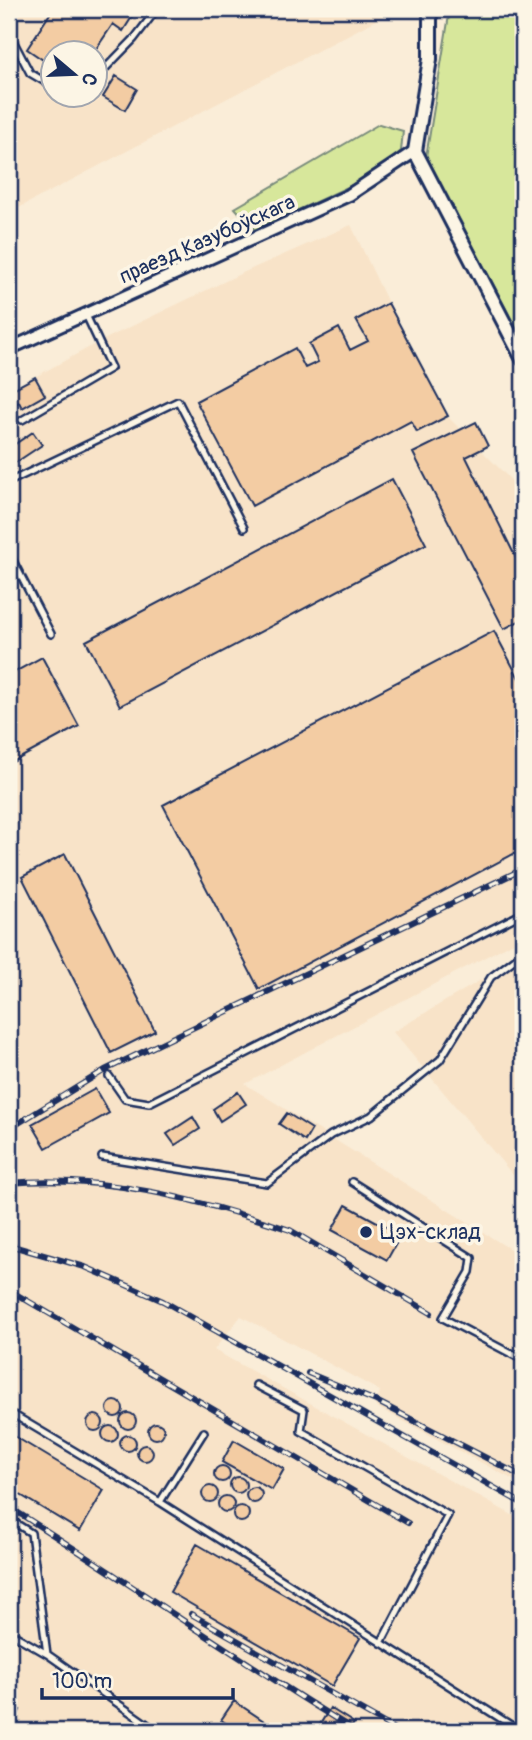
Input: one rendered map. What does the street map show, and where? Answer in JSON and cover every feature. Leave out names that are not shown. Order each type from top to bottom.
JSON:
[{"type":"street","points":[[430,9],[430,59],[415,151],[523,359]]},
{"type":"street","name":"праезд Казубоўскага","points":[[9,349],[349,195],[415,151]]},
{"type":"lane","points":[[108,64],[157,9]]},
{"type":"lane","points":[[9,33],[30,73],[38,78]]},
{"type":"lane","points":[[22,420],[111,368],[86,315]]},
{"type":"lane","points":[[9,482],[178,401],[244,528]]},
{"type":"lane","points":[[9,553],[51,634]]},
{"type":"lane","points":[[109,1076],[125,1099],[149,1103],[523,913]]},
{"type":"lane","points":[[102,1157],[267,1183],[331,1135],[370,1116],[440,1060],[491,977],[523,953]]},
{"type":"lane","points":[[352,1182],[472,1258],[470,1272],[443,1318],[523,1360]]},
{"type":"lane","points":[[256,1385],[304,1410],[301,1431],[447,1515],[381,1643]]},
{"type":"lane","points":[[9,1412],[160,1502],[516,1730],[523,1716]]},
{"type":"lane","points":[[160,1502],[204,1432]]},
{"type":"lane","points":[[9,1519],[31,1533],[47,1654]]},
{"type":"lane","points":[[9,1632],[47,1654],[157,1731]]},
{"type":"shaded area","points":[[9,9],[397,9],[9,213]]},
{"type":"shaded area","points":[[351,225],[447,416],[523,492],[523,937],[245,1084],[523,1257],[523,1485],[375,1406],[380,1391],[241,1316],[214,1350],[523,1521],[523,1731],[9,1731],[9,391],[99,342],[240,274]]},
{"type":"shaded area","points":[[523,955],[523,1187],[393,1032]]},
{"type":"green space","points":[[450,9],[523,9],[523,341],[426,157]]},
{"type":"green space","points":[[379,124],[403,131],[401,151],[376,174],[255,230],[235,208]]},
{"type":"building","points":[[53,9],[137,9],[123,31],[113,24],[104,38],[38,38],[38,56],[27,49]]},
{"type":"building","points":[[116,76],[137,89],[125,110],[108,100],[108,89]]},
{"type":"building","points":[[388,303],[448,416],[417,432],[411,421],[252,506],[196,401],[295,348],[305,368],[318,362],[309,344],[339,328],[350,350],[368,341],[356,320]]},
{"type":"building","points":[[35,377],[45,395],[22,408],[19,402],[9,407],[9,391]]},
{"type":"building","points":[[476,422],[488,446],[466,457],[518,562],[523,559],[523,593],[519,595],[523,603],[523,619],[504,629],[413,453]]},
{"type":"building","points":[[33,432],[42,445],[9,467],[9,434],[15,444]]},
{"type":"building","points":[[392,479],[426,544],[120,706],[86,641]]},
{"type":"building","points":[[494,631],[523,686],[523,849],[259,989],[163,805]]},
{"type":"building","points":[[42,657],[79,726],[9,764],[9,675]]},
{"type":"building","points":[[65,854],[155,1031],[111,1053],[22,877]]},
{"type":"building","points":[[95,1089],[109,1113],[46,1148],[32,1124]]},
{"type":"building","points":[[238,1092],[246,1104],[220,1121],[213,1109]]},
{"type":"building","points":[[287,1113],[312,1129],[305,1141],[279,1124]]},
{"type":"building","points":[[193,1117],[200,1129],[175,1145],[167,1134]]},
{"type":"building","name":"Цэх-склад","points":[[346,1205],[401,1235],[387,1260],[332,1230]]},
{"type":"building","points":[[115,1401],[121,1403],[121,1415],[115,1417],[109,1415],[107,1409],[109,1403]]},
{"type":"building","points":[[128,1413],[134,1415],[134,1427],[128,1429],[122,1427],[120,1421],[122,1415]]},
{"type":"building","points":[[95,1415],[101,1417],[101,1429],[95,1431],[89,1429],[87,1423],[89,1417]]},
{"type":"building","points":[[156,1423],[162,1425],[162,1437],[156,1439],[150,1437],[148,1431],[150,1425]]},
{"type":"building","points":[[110,1426],[116,1428],[116,1440],[110,1442],[104,1440],[102,1434],[104,1428]]},
{"type":"building","points":[[9,1433],[104,1490],[80,1531],[9,1488]]},
{"type":"building","points":[[128,1435],[134,1437],[134,1449],[128,1451],[122,1449],[120,1443],[122,1437]]},
{"type":"building","points":[[234,1440],[284,1469],[272,1490],[222,1462]]},
{"type":"building","points":[[145,1445],[151,1447],[151,1459],[145,1461],[139,1459],[137,1453],[139,1447]]},
{"type":"building","points":[[222,1466],[228,1468],[228,1480],[222,1482],[216,1480],[214,1474],[216,1468]]},
{"type":"building","points":[[238,1477],[244,1479],[244,1491],[238,1493],[232,1491],[230,1485],[232,1479]]},
{"type":"building","points":[[210,1486],[216,1488],[216,1500],[210,1502],[204,1500],[202,1494],[204,1488]]},
{"type":"building","points":[[254,1487],[260,1489],[260,1501],[254,1503],[248,1501],[246,1495],[248,1489]]},
{"type":"building","points":[[226,1496],[232,1498],[232,1510],[226,1512],[220,1510],[218,1504],[220,1498]]},
{"type":"building","points":[[241,1506],[247,1508],[247,1520],[241,1522],[235,1520],[233,1514],[235,1508]]},
{"type":"building","points":[[197,1544],[360,1638],[332,1686],[170,1592]]},
{"type":"building","points":[[234,1701],[267,1723],[262,1731],[239,1731],[221,1720]]},
{"type":"building","points":[[9,1705],[20,1710],[13,1727],[9,1725]]},
{"type":"building","points":[[330,1708],[354,1723],[349,1731],[316,1731]]},
{"type":"railway","points":[[9,1129],[105,1070],[523,869]]},
{"type":"railway","points":[[9,1183],[81,1182],[116,1186],[187,1200],[256,1219],[290,1230],[431,1313]]},
{"type":"railway","points":[[9,1245],[85,1267],[163,1301],[523,1504]]},
{"type":"railway","points":[[9,1290],[408,1523]]},
{"type":"railway","points":[[308,1373],[376,1401],[523,1477]]},
{"type":"railway","points":[[9,1507],[356,1731]]},
{"type":"railway","points":[[191,1614],[398,1731]]},
{"type":"place","name":"Цэх-склад","points":[[366,1232]]}]
